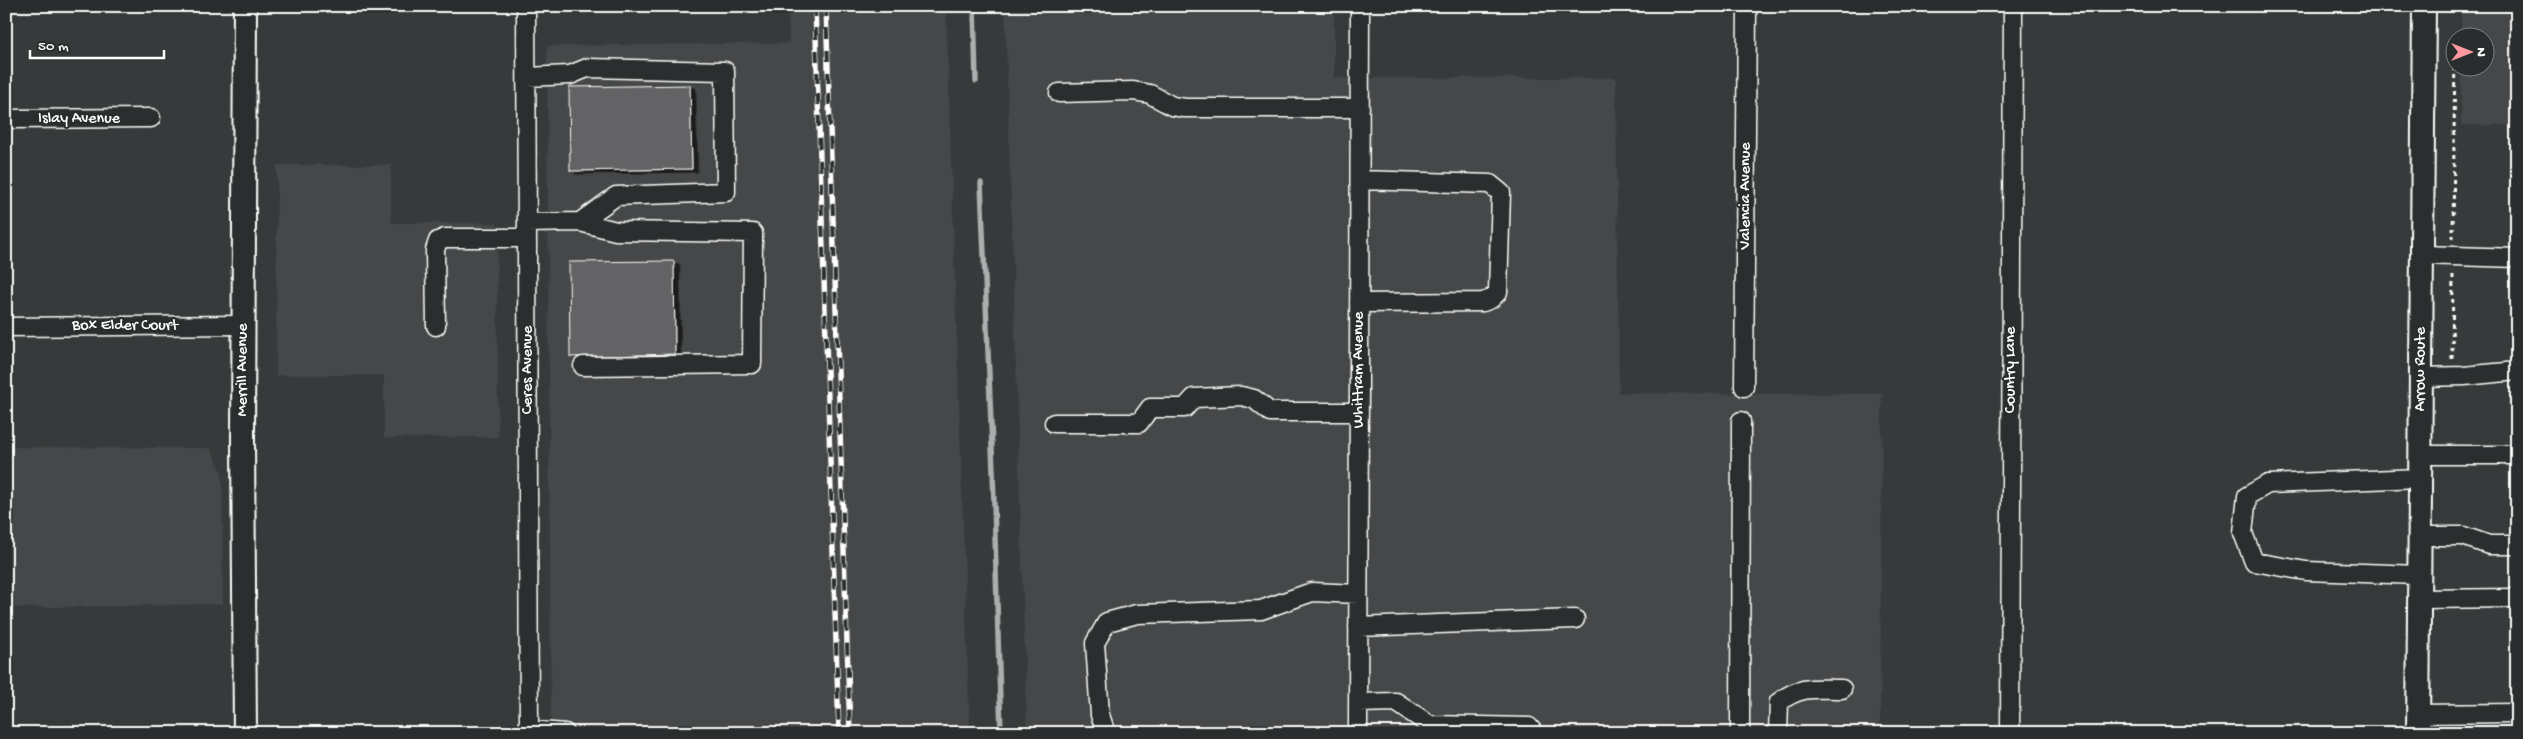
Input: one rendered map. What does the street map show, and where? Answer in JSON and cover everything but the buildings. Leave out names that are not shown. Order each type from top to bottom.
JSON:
[{"type":"main road","name":"Merrill Avenue","points":[[245,6],[243,325],[245,733]]},
{"type":"main road","name":"Arrow Route","points":[[2418,723],[2424,6]]},
{"type":"street","name":"Ceres Avenue","points":[[526,6],[529,732]]},
{"type":"street","name":"Whittram Avenue","points":[[1358,733],[1360,6]]},
{"type":"street","name":"Valencia Avenue","points":[[1744,387],[1747,6]]},
{"type":"street","name":"Country Lane","points":[[2010,733],[2013,6]]},
{"type":"street","points":[[527,77],[570,75],[587,68],[725,71],[726,192],[616,196],[580,222]]},
{"type":"street","points":[[1059,94],[1133,92],[1150,94],[1172,106],[1185,108],[1360,108]]},
{"type":"street","name":"Islay Avenue","points":[[6,119],[151,118]]},
{"type":"street","points":[[1359,303],[1483,302],[1491,299],[1498,292],[1501,213],[1500,194],[1490,184],[1360,180]]},
{"type":"street","points":[[436,326],[435,250],[438,242],[445,238],[527,230],[580,222],[616,231],[753,233],[752,364],[582,366]]},
{"type":"street","points":[[2422,255],[2517,258]]},
{"type":"street","name":"Box Elder Court","points":[[6,327],[243,325]]},
{"type":"street","points":[[2421,377],[2452,377],[2517,371]]},
{"type":"street","points":[[1054,423],[1139,423],[1150,408],[1185,408],[1194,398],[1241,396],[1254,399],[1270,412],[1359,412]]},
{"type":"street","points":[[1740,733],[1741,422]]},
{"type":"street","points":[[2420,455],[2517,455]]},
{"type":"street","points":[[2420,478],[2268,484],[2247,496],[2243,533],[2254,562],[2306,571],[2420,576]]},
{"type":"street","points":[[2420,536],[2463,536],[2489,545],[2517,545]]},
{"type":"street","points":[[1106,733],[1100,715],[1095,642],[1107,622],[1137,614],[1261,610],[1312,592],[1358,594]]},
{"type":"street","points":[[2419,599],[2517,598]]},
{"type":"street","points":[[1358,627],[1575,619]]},
{"type":"street","points":[[1778,733],[1779,702],[1792,692],[1805,689],[1842,689]]},
{"type":"street","points":[[1358,703],[1396,702],[1430,725],[1494,730],[1529,728],[1534,733]]},
{"type":"street","points":[[2418,723],[2517,713]]},
{"type":"street","points":[[529,732],[565,733]]},
{"type":"path","points":[[2452,377],[2455,78]]},
{"type":"shaded area","points":[[788,6],[946,6],[970,733],[551,733],[547,46],[789,43]]},
{"type":"shaded area","points":[[1005,6],[1334,6],[1334,78],[1616,78],[1619,393],[1882,394],[1880,733],[1027,733]]},
{"type":"shaded area","points":[[2461,6],[2517,6],[2517,125],[2461,125],[2461,78],[2496,78],[2496,28],[2461,28]]},
{"type":"shaded area","points":[[277,165],[391,165],[391,223],[497,223],[498,437],[384,438],[384,375],[276,375]]},
{"type":"shaded area","points":[[6,447],[210,448],[222,472],[223,604],[6,608]]},
{"type":"waterway","points":[[974,6],[976,81]]},
{"type":"waterway","points":[[981,183],[993,471],[1001,733]]},
{"type":"railway","points":[[815,6],[839,733]]},
{"type":"railway","points":[[826,6],[850,733]]}]
